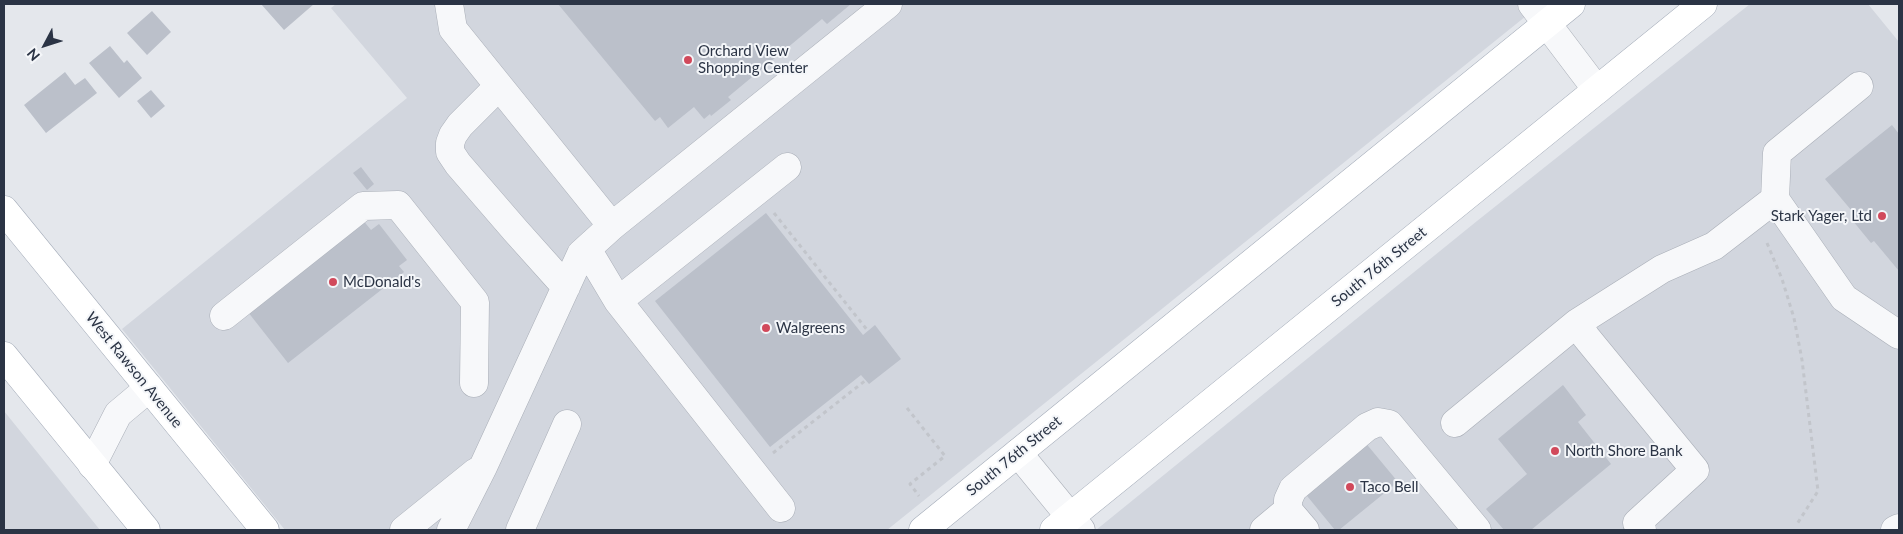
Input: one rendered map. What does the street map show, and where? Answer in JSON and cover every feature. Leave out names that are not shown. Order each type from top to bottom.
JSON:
[{"type":"main road","name":"South 76th Street","points":[[923,530],[1018,453],[1540,13],[1571,4]]},
{"type":"main road","name":"South 76th Street","points":[[1068,526],[1703,4]]},
{"type":"main road","name":"West Rawson Avenue","points":[[4,210],[265,530]]},
{"type":"main road","points":[[4,356],[146,530]]},
{"type":"lane","points":[[449,4],[453,29],[612,226]]},
{"type":"lane","points":[[451,530],[483,466],[581,254],[612,226],[888,4]]},
{"type":"lane","points":[[1540,13],[1597,90]]},
{"type":"lane","points":[[499,86],[453,134],[450,152],[458,164],[566,287]]},
{"type":"lane","points":[[1859,86],[1777,153],[1775,199],[1844,298],[1899,335]]},
{"type":"lane","points":[[618,301],[787,167]]},
{"type":"lane","points":[[1455,423],[1577,322],[1662,269],[1714,246],[1775,199]]},
{"type":"lane","points":[[224,316],[363,206],[398,205],[475,302],[474,383]]},
{"type":"lane","points":[[587,249],[618,301],[781,508]]},
{"type":"lane","points":[[1577,322],[1586,337],[1695,470],[1637,523],[1642,530]]},
{"type":"lane","points":[[92,465],[118,414],[149,388]]},
{"type":"lane","points":[[1264,530],[1296,520],[1288,500],[1293,489],[1367,427],[1378,422],[1389,424],[1477,530]]},
{"type":"lane","points":[[520,530],[567,424]]},
{"type":"lane","points":[[1018,453],[1068,526]]},
{"type":"lane","points":[[404,530],[483,466]]},
{"type":"lane","points":[[1895,530],[1899,528]]},
{"type":"path","points":[[769,207],[868,331]]},
{"type":"path","points":[[1766,240],[1782,279],[1794,318],[1802,360],[1818,491],[1797,524]]},
{"type":"path","points":[[751,470],[866,380]]},
{"type":"path","points":[[907,408],[945,456],[910,484],[919,496]]},
{"type":"shaded area","points":[[336,4],[1541,4],[887,530],[285,530],[122,329],[407,98],[331,8]]},
{"type":"shaded area","points":[[1750,4],[1868,4],[1899,42],[1899,530],[1096,530],[1477,221]]},
{"type":"shaded area","points":[[4,411],[100,530],[4,530]]},
{"type":"building","points":[[261,4],[314,4],[284,30]]},
{"type":"building","name":"Orchard View Shopping Center","points":[[558,4],[851,4],[827,24],[822,19],[728,97],[731,100],[711,116],[710,114],[704,119],[694,107],[668,128],[660,117],[655,121]]},
{"type":"building","points":[[152,11],[171,32],[147,55],[127,33]]},
{"type":"building","points":[[110,46],[124,63],[127,60],[142,78],[119,98],[89,63]]},
{"type":"building","points":[[65,72],[75,85],[85,78],[97,93],[46,133],[24,105]]},
{"type":"building","points":[[151,90],[165,106],[151,118],[137,101]]},
{"type":"building","points":[[1892,125],[1899,134],[1899,271],[1874,241],[1871,243],[1853,221],[1857,217],[1825,179]]},
{"type":"building","points":[[361,167],[374,184],[367,190],[353,173]]},
{"type":"building","name":"Walgreens","points":[[766,213],[863,335],[875,325],[901,359],[869,384],[861,375],[770,447],[655,301]]},
{"type":"building","name":"McDonald's","points":[[362,219],[371,230],[379,224],[407,260],[399,266],[404,272],[288,363],[248,312]]},
{"type":"building","name":"North Shore Bank","points":[[1563,385],[1586,415],[1578,422],[1611,464],[1531,530],[1504,530],[1486,509],[1527,474],[1498,439]]},
{"type":"building","name":"Taco Bell","points":[[1364,441],[1398,482],[1339,530],[1335,530],[1303,491]]},
{"type":"place","name":"Orchard View Shopping Center","points":[[688,60]]},
{"type":"place","name":"Stark Yager, Ltd","points":[[1882,216]]},
{"type":"place","name":"McDonald's","points":[[333,282]]},
{"type":"place","name":"Walgreens","points":[[766,328]]},
{"type":"place","name":"North Shore Bank","points":[[1555,451]]},
{"type":"place","name":"Taco Bell","points":[[1350,487]]}]
